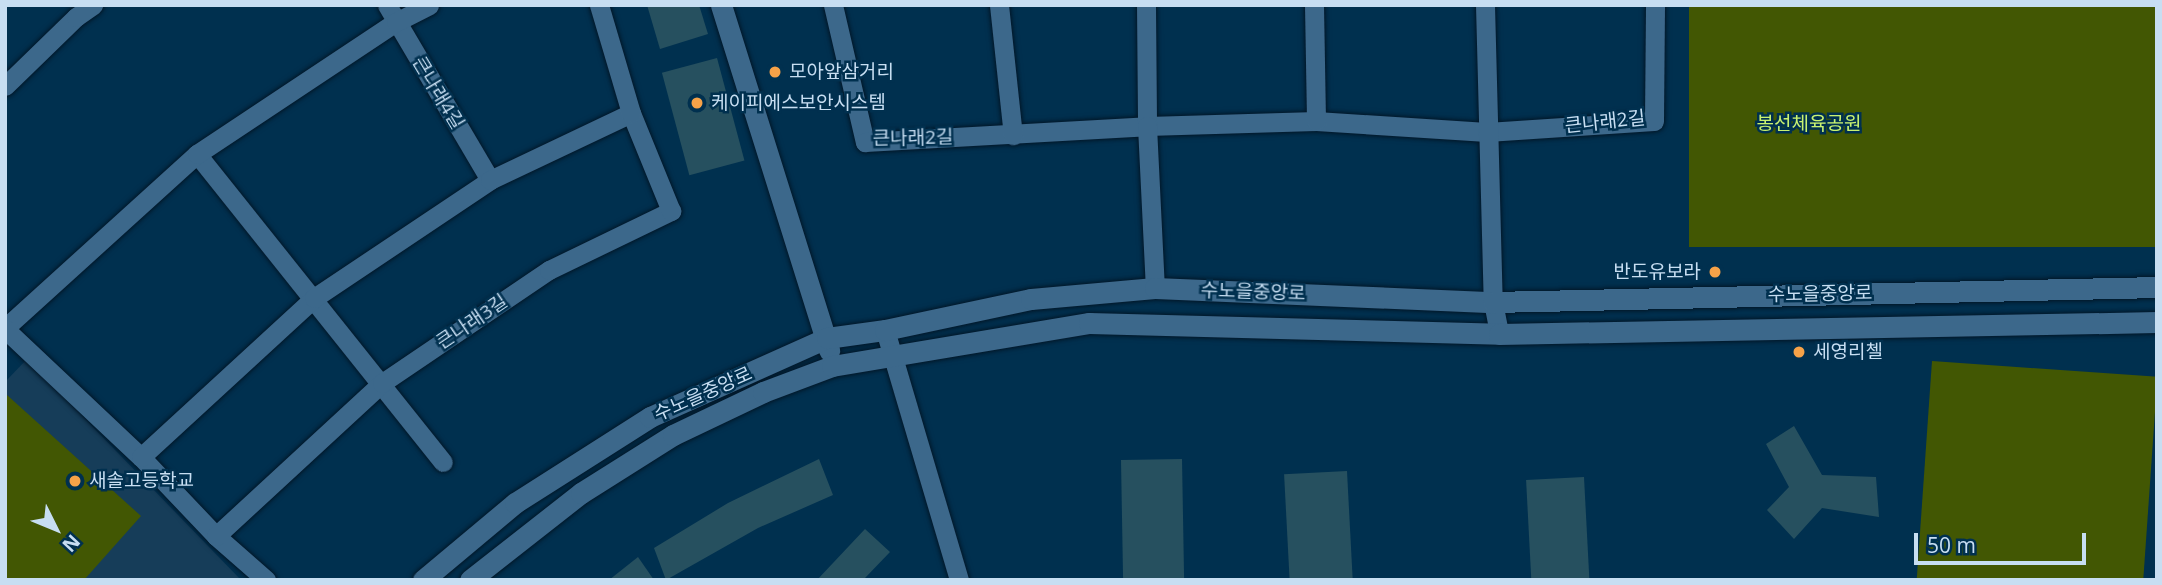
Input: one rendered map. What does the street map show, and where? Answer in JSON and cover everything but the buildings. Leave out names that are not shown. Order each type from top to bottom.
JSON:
[{"type":"main road","points":[[721,5],[827,338],[832,366]]},
{"type":"main road","name":"수노을중앙로","points":[[423,580],[515,503],[650,417],[827,338],[885,330],[1031,299],[1155,288],[1493,302],[2157,287]]},
{"type":"main road","name":"수노을중앙로","points":[[470,580],[581,494],[673,435],[763,392],[832,366],[1089,323],[1499,334],[2157,322]]},
{"type":"street","points":[[5,86],[71,11],[93,5]]},
{"type":"street","points":[[266,580],[216,536],[141,457],[5,329],[197,154],[391,13],[429,5]]},
{"type":"street","name":"큰나래3길","points":[[216,536],[382,383],[549,270],[671,211],[631,113],[599,5]]},
{"type":"street","name":"큰나래2길","points":[[833,5],[865,142],[1147,126],[1316,121],[1487,132],[1654,121],[1655,5]]},
{"type":"street","points":[[999,5],[1013,135]]},
{"type":"street","points":[[1146,5],[1147,126],[1155,288]]},
{"type":"street","points":[[1314,5],[1316,121]]},
{"type":"street","points":[[1485,5],[1493,302],[1499,334]]},
{"type":"street","name":"큰나래4길","points":[[391,13],[490,180]]},
{"type":"street","points":[[141,457],[314,298],[490,180],[631,113]]},
{"type":"street","points":[[197,154],[443,462]]},
{"type":"street","points":[[885,330],[960,580]]},
{"type":"shaded area","name":"새솔고등학교","points":[[27,359],[241,580],[5,580],[5,382]]},
{"type":"green space","name":"봉선체육공원","points":[[1689,5],[2157,5],[2157,247],[1689,247]]},
{"type":"green space","points":[[1932,361],[2157,377],[2143,580],[1917,579]]},
{"type":"green space","points":[[7,395],[141,516],[84,580],[5,580]]},
{"type":"place","name":"모아앞삼거리","points":[[775,72]]},
{"type":"place","name":"케이피에스보안시스템","points":[[697,103]]},
{"type":"place","name":"반도유보라","points":[[1715,272]]},
{"type":"place","name":"세영리첼","points":[[1799,352]]},
{"type":"place","name":"새솔고등학교","points":[[75,481]]}]
